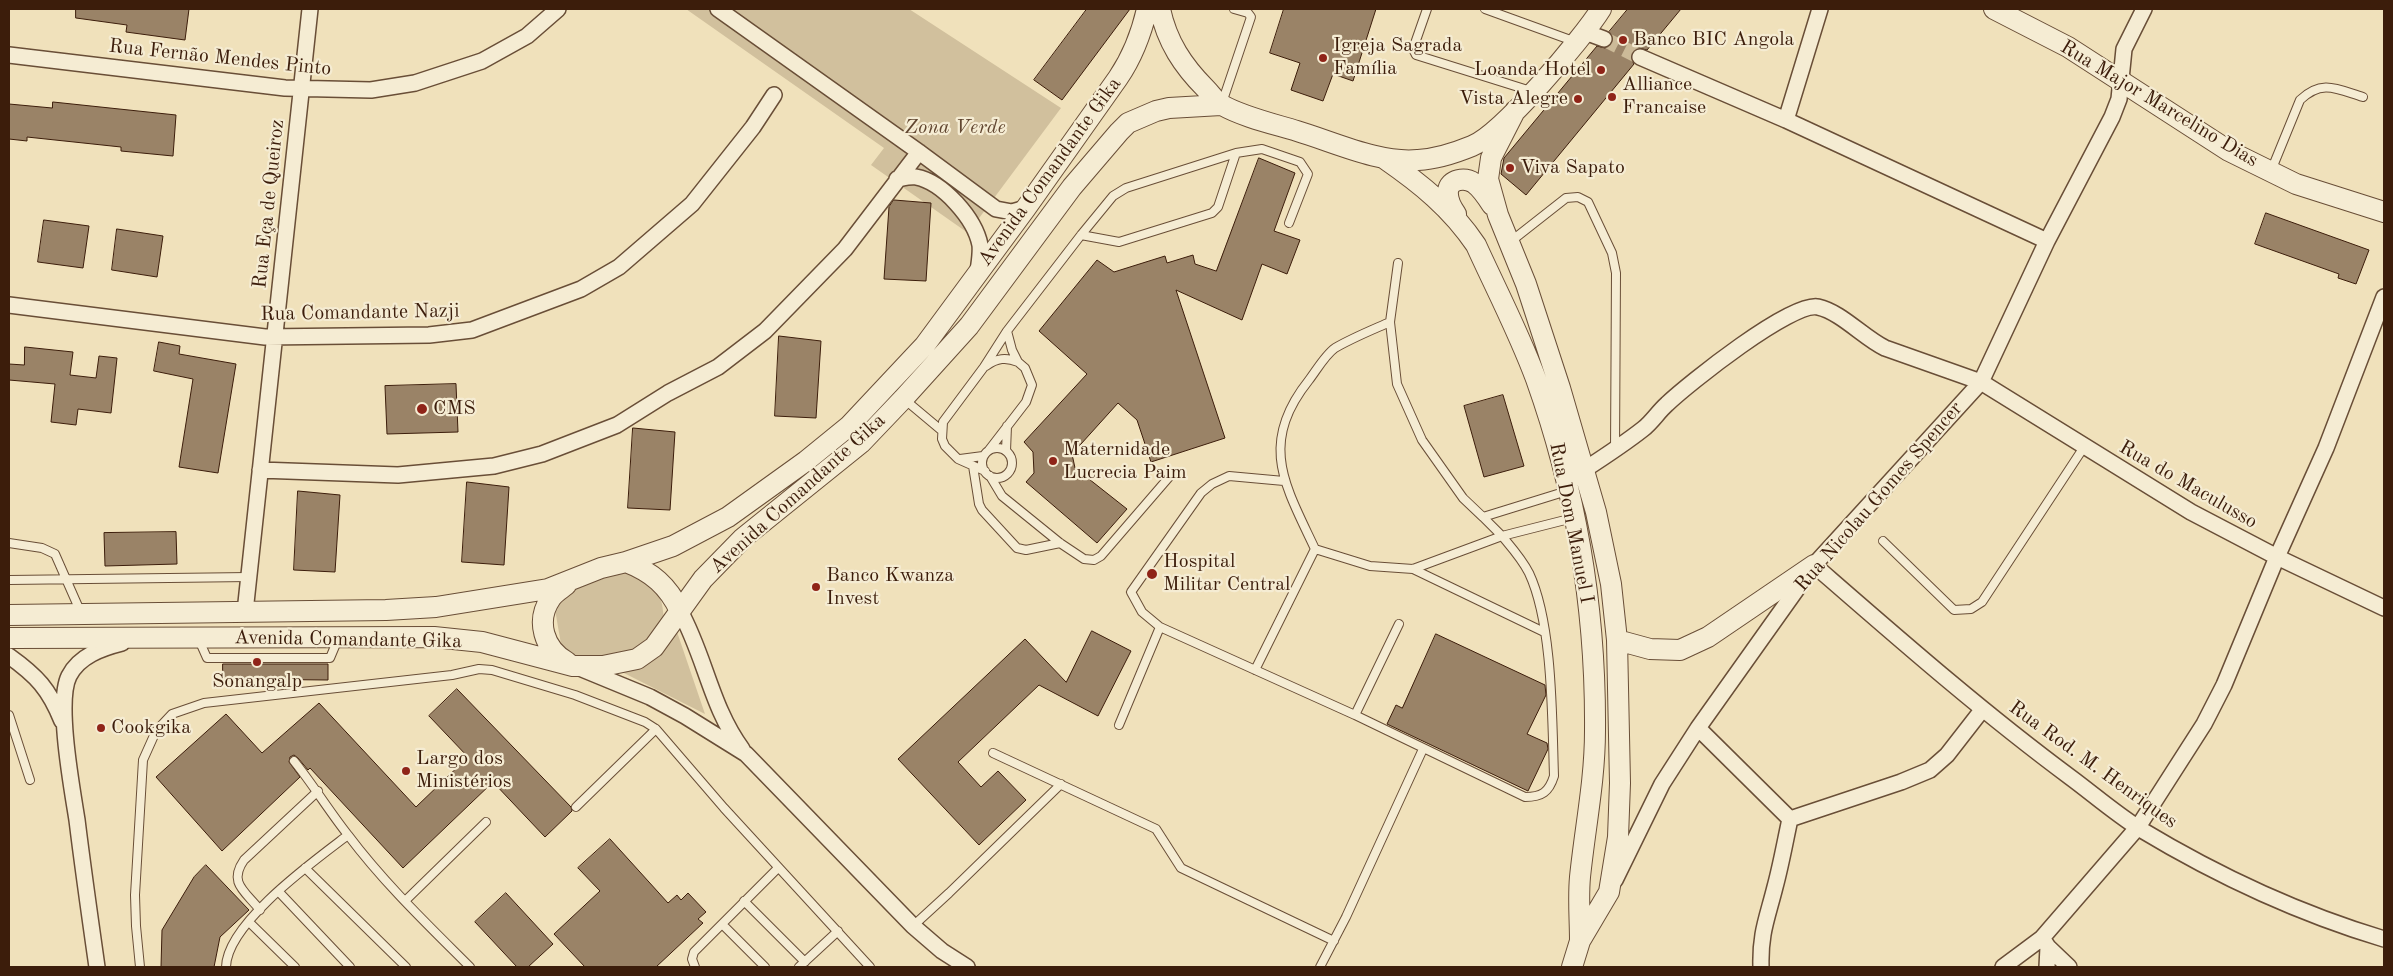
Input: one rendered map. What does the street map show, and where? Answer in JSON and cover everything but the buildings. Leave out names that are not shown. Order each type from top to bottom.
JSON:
[{"type":"street","name":"Rua Eça de Queiroz","points":[[245,612],[310,9]]},
{"type":"street","name":"Rua Fernão Mendes Pinto","points":[[9,55],[285,88],[371,90],[415,83],[482,62],[527,36],[558,9]]},
{"type":"street","points":[[718,9],[996,209],[1012,212],[1026,208]]},
{"type":"street","name":"Avenida Comandante Gika","points":[[9,638],[434,637],[482,642],[573,666],[603,666],[637,659],[654,647],[703,579],[743,538],[861,443],[925,345],[1026,208],[1131,58],[1140,37],[1147,9]]},
{"type":"street","points":[[1160,9],[1173,49],[1196,79],[1221,105],[1386,159],[1417,161],[1444,156],[1475,145],[1515,111],[1594,25]]},
{"type":"street","points":[[1786,120],[1820,9]]},
{"type":"street","name":"Rua Major Marcelino Dias","points":[[1994,9],[2068,48],[2229,150],[2322,194],[2384,212]]},
{"type":"street","name":"Rua Nicolau Gomes Spencer","points":[[1572,967],[1580,942],[1609,892],[1662,784],[1698,728],[1814,565],[1981,382],[2047,242],[2112,117],[2119,99],[2124,49],[2144,9]]},
{"type":"street","points":[[1640,57],[1786,120],[2047,242]]},
{"type":"street","name":"Rua Comandante Nazji","points":[[9,305],[275,337],[430,335],[472,330],[581,289],[619,267],[692,204],[742,142],[774,96]]},
{"type":"street","name":"Avenida Comandante Gika","points":[[9,614],[82,615],[386,610],[436,607],[548,590],[601,568],[626,562],[673,546],[728,516],[806,461],[896,391],[969,326],[1072,187],[1119,132],[1144,114],[1169,108],[1221,105]]},
{"type":"street","name":"Rua Dom Manuel I","points":[[1515,111],[1491,158],[1488,179],[1498,215],[1526,284],[1560,388],[1605,550],[1611,584],[1617,640],[1620,783],[1618,837],[1609,892]]},
{"type":"street","points":[[260,470],[398,475],[494,466],[542,454],[617,425],[718,367],[765,331],[845,249],[919,152]]},
{"type":"street","name":"Rua Dom Manuel I","points":[[1386,159],[1427,189],[1463,226],[1476,245],[1535,378],[1553,433],[1574,518],[1586,587],[1595,661],[1595,733],[1590,808],[1580,878],[1580,942]]},
{"type":"street","points":[[897,179],[916,176],[929,182],[949,195],[964,212],[975,230],[980,246],[978,272]]},
{"type":"street","points":[[1463,226],[1448,198],[1448,189],[1452,184],[1460,180],[1473,182],[1498,215]]},
{"type":"street","points":[[2003,967],[2045,943],[2138,827],[2215,704],[2277,557],[2326,448],[2384,297]]},
{"type":"street","name":"Rua do Maculusso","points":[[1584,470],[1615,450],[1645,427],[1667,404],[1721,360],[1780,321],[1810,306],[1829,310],[1875,343],[1886,348],[1981,382],[2191,512],[2277,557],[2384,608]]},
{"type":"street","points":[[626,562],[642,568],[654,576],[668,591],[696,644],[714,702],[734,738],[746,754],[952,967]]},
{"type":"street","points":[[1617,640],[1665,651],[1686,648],[1708,637],[1814,565]]},
{"type":"street","name":"Rua Rod. M. Henriques","points":[[1814,565],[1982,710],[2138,827],[2200,864],[2278,902],[2344,927],[2384,938]]},
{"type":"street","points":[[568,583],[551,597],[543,614],[542,631],[550,649],[573,666],[650,697],[746,754]]},
{"type":"street","points":[[96,967],[64,728],[65,687],[74,668],[88,656],[104,648],[141,639]]},
{"type":"street","points":[[9,656],[45,686],[64,728]]},
{"type":"street","points":[[1790,819],[1925,773],[1947,755],[1982,710]]},
{"type":"street","points":[[1698,728],[1790,819]]},
{"type":"street","points":[[1761,967],[1761,938],[1776,886],[1790,819]]},
{"type":"street","points":[[924,937],[966,967]]},
{"type":"street","points":[[2045,943],[2047,967]]},
{"type":"street","points":[[2045,943],[2069,967]]},
{"type":"lane","points":[[1221,105],[1251,17],[1248,13],[1234,9]]},
{"type":"lane","points":[[1427,9],[1413,49],[1416,55],[1532,91]]},
{"type":"lane","points":[[1485,9],[1594,25]]},
{"type":"lane","points":[[2271,171],[2300,100],[2307,93],[2317,87],[2330,86],[2363,97]]},
{"type":"lane","points":[[1008,472],[996,478],[958,459],[945,446],[941,430],[943,422],[984,367],[1007,331],[1113,196],[1126,188],[1236,153],[1262,149],[1300,162],[1308,174],[1289,223]]},
{"type":"lane","points":[[1081,235],[1119,242],[1212,213],[1218,207],[1236,153]]},
{"type":"lane","points":[[1510,242],[1566,198],[1578,197],[1588,202],[1612,253],[1616,273],[1615,450]]},
{"type":"lane","points":[[1284,481],[1229,476],[1212,484],[1201,493],[1131,592],[1142,612],[1160,627],[1355,715],[1525,797],[1536,797],[1544,794],[1551,787],[1554,776],[1550,688],[1544,632],[1536,589],[1520,558],[1502,536],[1463,498],[1422,440],[1397,384],[1390,322],[1398,263]]},
{"type":"lane","points":[[1390,322],[1334,349],[1301,390],[1285,419],[1279,442],[1284,481],[1315,549],[1370,566],[1413,569],[1544,632]]},
{"type":"lane","points":[[1007,331],[1009,345],[1018,362],[1030,376],[1032,385],[1026,402],[986,453],[982,464],[1002,496],[1060,543],[1084,559],[1094,560],[1101,556],[1170,476]]},
{"type":"lane","points":[[984,367],[1001,358],[1010,358],[1018,362]]},
{"type":"lane","points":[[896,391],[941,430]]},
{"type":"lane","points":[[1002,496],[1004,481],[1011,464],[1006,451],[1007,424]]},
{"type":"lane","points":[[1883,541],[1954,610],[1971,608],[1982,602],[2084,447]]},
{"type":"lane","points":[[958,459],[986,453],[998,448],[1006,451]]},
{"type":"lane","points":[[973,466],[982,510],[1018,548],[1026,550],[1060,543]]},
{"type":"lane","points":[[1483,517],[1567,491]]},
{"type":"lane","points":[[1413,569],[1502,536],[1574,518]]},
{"type":"lane","points":[[9,543],[42,548],[54,554],[67,578],[82,615]]},
{"type":"lane","points":[[1255,670],[1315,549]]},
{"type":"lane","points":[[9,580],[249,577]]},
{"type":"lane","points":[[1355,715],[1399,624]]},
{"type":"lane","points":[[1118,726],[1160,627]]},
{"type":"lane","points":[[140,967],[135,895],[142,760],[156,731],[172,714],[204,703],[452,675],[479,669],[492,670],[575,695],[645,722],[656,729],[778,868],[870,967]]},
{"type":"lane","points":[[9,715],[30,780]]},
{"type":"lane","points":[[576,807],[656,729]]},
{"type":"lane","points":[[1320,967],[1334,941],[1423,749]]},
{"type":"lane","points":[[993,752],[1156,829],[1181,868],[1334,941]]},
{"type":"lane","points":[[294,761],[318,791],[348,835],[405,901],[470,967]]},
{"type":"lane","points":[[913,926],[950,893],[1061,784]]},
{"type":"lane","points":[[260,910],[238,883],[236,876],[238,869],[244,860],[318,791]]},
{"type":"lane","points":[[405,901],[486,822]]},
{"type":"lane","points":[[226,967],[229,951],[238,934],[260,910],[305,868],[348,835]]},
{"type":"lane","points":[[305,868],[406,967]]},
{"type":"lane","points":[[696,967],[692,959],[694,952],[778,868]]},
{"type":"lane","points":[[279,892],[350,967]]},
{"type":"lane","points":[[744,901],[802,964],[838,931]]},
{"type":"lane","points":[[249,922],[294,967]]},
{"type":"lane","points":[[722,924],[765,967]]},
{"type":"green space","name":"Zona Verde","points":[[686,9],[909,9],[1061,108],[968,233],[871,165],[884,148]]},
{"type":"green space","points":[[625,566],[650,584],[659,595],[662,603],[664,625],[639,655],[575,657],[561,644],[555,609],[565,590]]},
{"type":"green space","points":[[675,626],[705,714],[616,669]]},
{"type":"tunnel","points":[[1604,39],[1640,57]]},
{"type":"place","name":"Banco BIC Angola","points":[[1623,40]]},
{"type":"place","name":"Igreja Sagrada Família","points":[[1323,58]]},
{"type":"place","name":"Loanda Hotel","points":[[1601,70]]},
{"type":"place","name":"Alliance Francaise","points":[[1612,97]]},
{"type":"place","name":"Vista Alegre","points":[[1578,99]]},
{"type":"place","name":"Viva Sapato","points":[[1510,168]]},
{"type":"place","name":"CMS","points":[[422,409]]},
{"type":"place","name":"Maternidade Lucrecia Paim","points":[[1053,461]]},
{"type":"place","name":"Hospital Militar Central","points":[[1152,574]]},
{"type":"place","name":"Banco Kwanza Invest","points":[[816,587]]},
{"type":"place","name":"Sonangalp","points":[[257,662]]},
{"type":"place","name":"Cookgika","points":[[101,728]]},
{"type":"place","name":"Largo dos Ministérios","points":[[406,771]]}]
